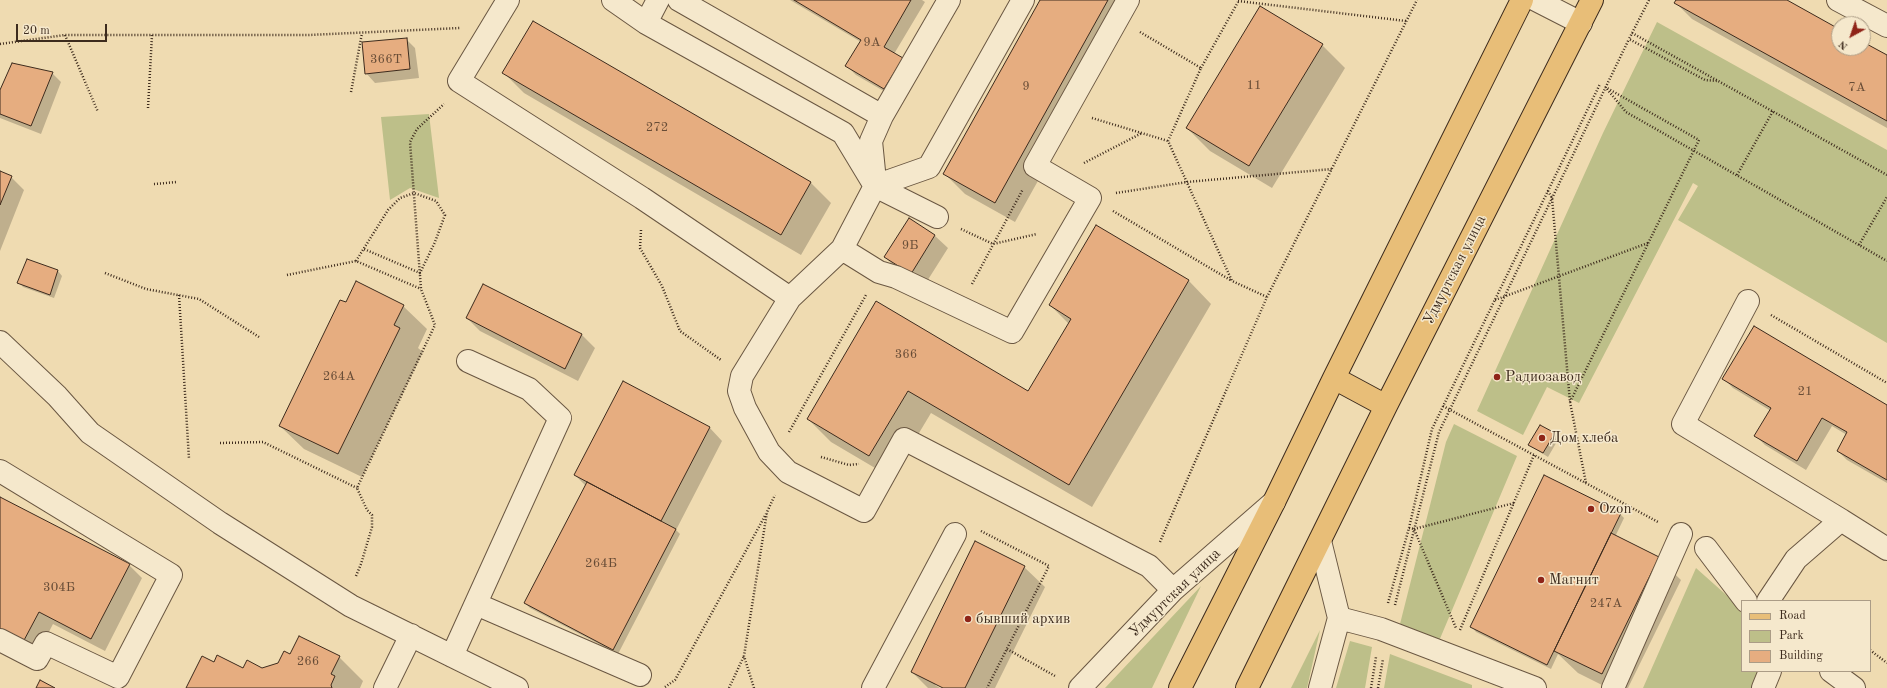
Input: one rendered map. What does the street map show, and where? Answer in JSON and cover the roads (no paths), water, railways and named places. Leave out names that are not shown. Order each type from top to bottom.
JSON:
[{"type":"main road","name":"Удмуртская улица","points":[[1180,688],[1274,502],[1522,0]]},
{"type":"main road","name":"Удмуртская улица","points":[[1247,688],[1386,406],[1592,0]]},
{"type":"main road","points":[[1334,378],[1386,406]]},
{"type":"street","points":[[508,0],[459,81],[642,198],[790,298]]},
{"type":"street","points":[[613,0],[646,23],[843,133],[875,186],[937,217]]},
{"type":"street","points":[[646,23],[658,0]]},
{"type":"street","points":[[679,0],[882,116]]},
{"type":"street","points":[[949,0],[882,116],[871,141],[875,186],[842,249],[790,298],[742,376],[739,391],[745,408],[769,452],[788,472],[864,511],[904,439],[1149,566],[1173,590]]},
{"type":"street","points":[[875,186],[929,168],[1023,0]]},
{"type":"street","points":[[1536,0],[1581,23]]},
{"type":"street","points":[[1838,0],[1887,26]]},
{"type":"street","points":[[842,249],[879,272],[896,277],[1012,332],[1090,198],[1035,166],[1123,9]]},
{"type":"street","points":[[1748,301],[1684,424],[1887,549]]},
{"type":"street","points":[[1,348],[56,396],[90,433],[220,523],[351,606],[517,688]]},
{"type":"street","points":[[452,656],[560,418],[529,388],[468,361]]},
{"type":"street","points":[[0,472],[171,575],[118,676],[46,643],[38,659],[0,640]]},
{"type":"street","name":"Удмуртская улица","points":[[1071,684],[1173,590],[1274,502]]},
{"type":"street","points":[[1769,600],[1796,559],[1842,520]]},
{"type":"street","points":[[873,688],[955,534]]},
{"type":"street","points":[[1613,688],[1681,534]]},
{"type":"street","points":[[1320,540],[1338,618],[1320,688]]},
{"type":"street","points":[[1706,548],[1745,600]]},
{"type":"street","points":[[476,604],[640,675]]},
{"type":"street","points":[[1338,618],[1385,630],[1535,688]]},
{"type":"street","points":[[385,688],[411,635]]},
{"type":"street","points":[[1763,688],[1770,672]]},
{"type":"street","points":[[1832,672],[1854,688]]},
{"type":"place","name":"Радиозавод","points":[[1497,377]]},
{"type":"place","name":"Дом хлеба","points":[[1542,438]]},
{"type":"place","name":"Ozon","points":[[1591,509]]},
{"type":"place","name":"Магнит","points":[[1541,580]]},
{"type":"place","name":"бывший архив","points":[[968,619]]}]
